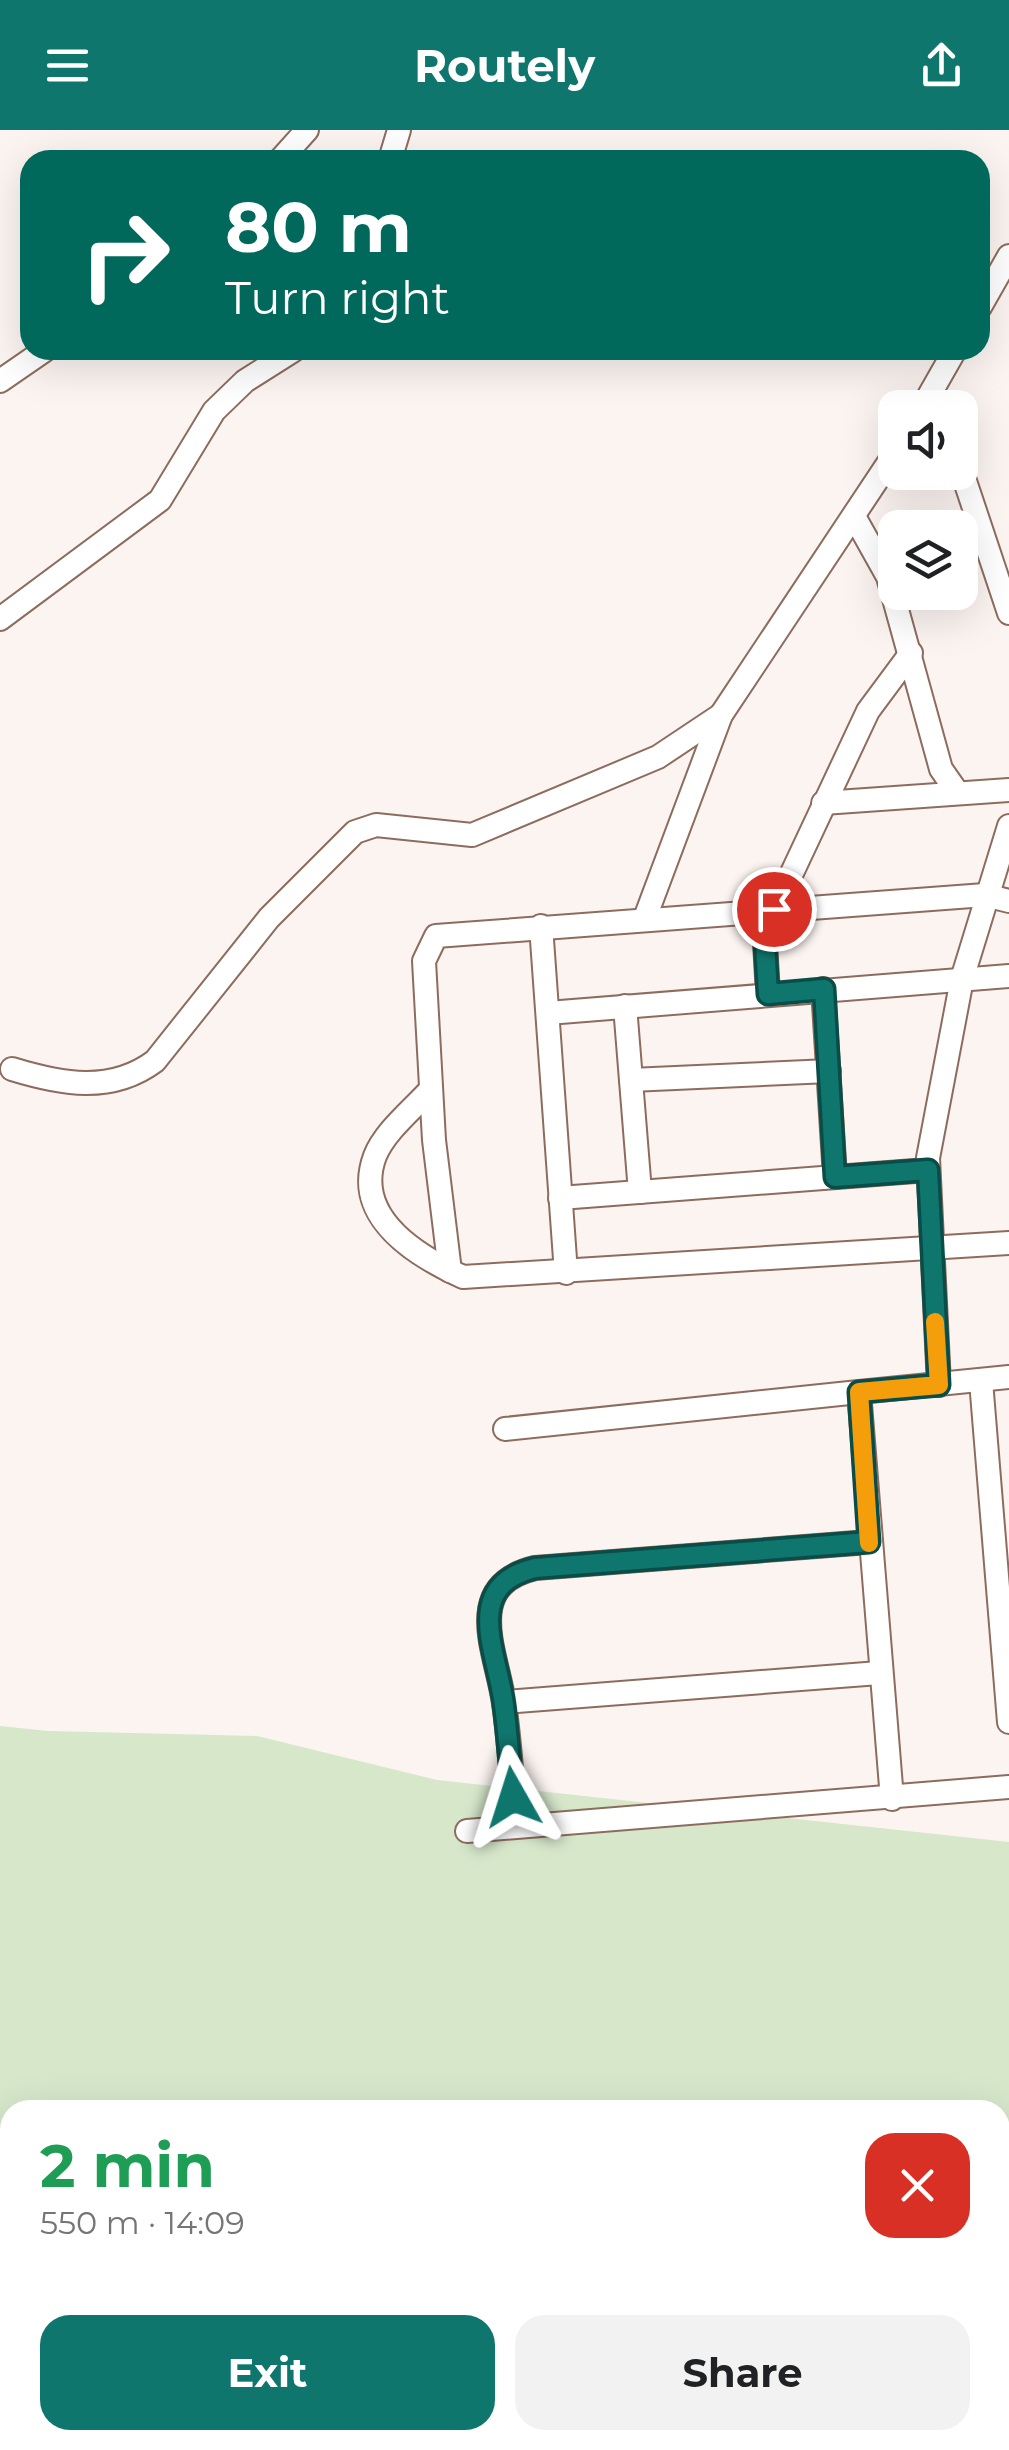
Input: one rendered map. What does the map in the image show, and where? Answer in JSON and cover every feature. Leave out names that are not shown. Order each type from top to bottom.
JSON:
[{"type":"street","points":[[289,150],[307,130]]},
{"type":"street","points":[[990,289],[1009,256]]},
{"type":"street","points":[[0,381],[30,360]]},
{"type":"street","points":[[0,618],[160,500],[214,411],[245,381],[278,360]]},
{"type":"street","points":[[932,390],[949,360]]},
{"type":"street","points":[[645,918],[722,715],[878,481]]},
{"type":"street","points":[[968,490],[1009,613]]},
{"type":"street","points":[[855,518],[888,577],[941,769],[957,792]]},
{"type":"street","points":[[768,994],[769,909],[868,711],[910,654]]},
{"type":"street","points":[[12,1070],[83,1085],[139,1073],[155,1060],[269,918],[336,846],[355,832],[376,825],[472,835],[658,757],[722,715]]},
{"type":"street","points":[[823,803],[1009,790]]},
{"type":"street","points":[[939,1385],[928,1170],[933,1122],[962,979],[1009,826]]},
{"type":"street","points":[[450,1271],[424,961],[432,940],[455,932],[769,909],[985,895],[1009,901]]},
{"type":"street","points":[[541,926],[566,1273]]},
{"type":"street","points":[[548,1013],[1009,976]]},
{"type":"street","points":[[824,989],[835,1177]]},
{"type":"street","points":[[625,1006],[640,1192]]},
{"type":"street","points":[[631,1080],[829,1071]]},
{"type":"street","points":[[432,1089],[376,1155],[370,1183],[372,1203],[386,1225],[450,1271],[472,1280],[1009,1243]]},
{"type":"street","points":[[560,1198],[928,1170]]},
{"type":"street","points":[[505,1429],[1009,1376]]},
{"type":"street","points":[[982,1381],[1009,1722]]},
{"type":"street","points":[[859,1392],[892,1799]]},
{"type":"street","points":[[516,1826],[504,1702],[488,1626],[492,1600],[504,1582],[520,1572],[869,1542]]},
{"type":"street","points":[[504,1702],[879,1673]]},
{"type":"street","points":[[467,1832],[1009,1787]]},
{"type":"green space","points":[[0,1726],[48,1731],[257,1736],[437,1780],[1009,1842],[1009,2100],[0,2100]]},
{"type":"slow traffic","points":[[869,1543],[859,1392],[939,1385],[935,1322]]},
{"type":"route","points":[[513,1797],[504,1702],[488,1626],[492,1600],[504,1582],[535,1568],[869,1542],[859,1392],[939,1385],[928,1170],[835,1177],[824,989],[768,994],[763,909],[774,909]]}]
